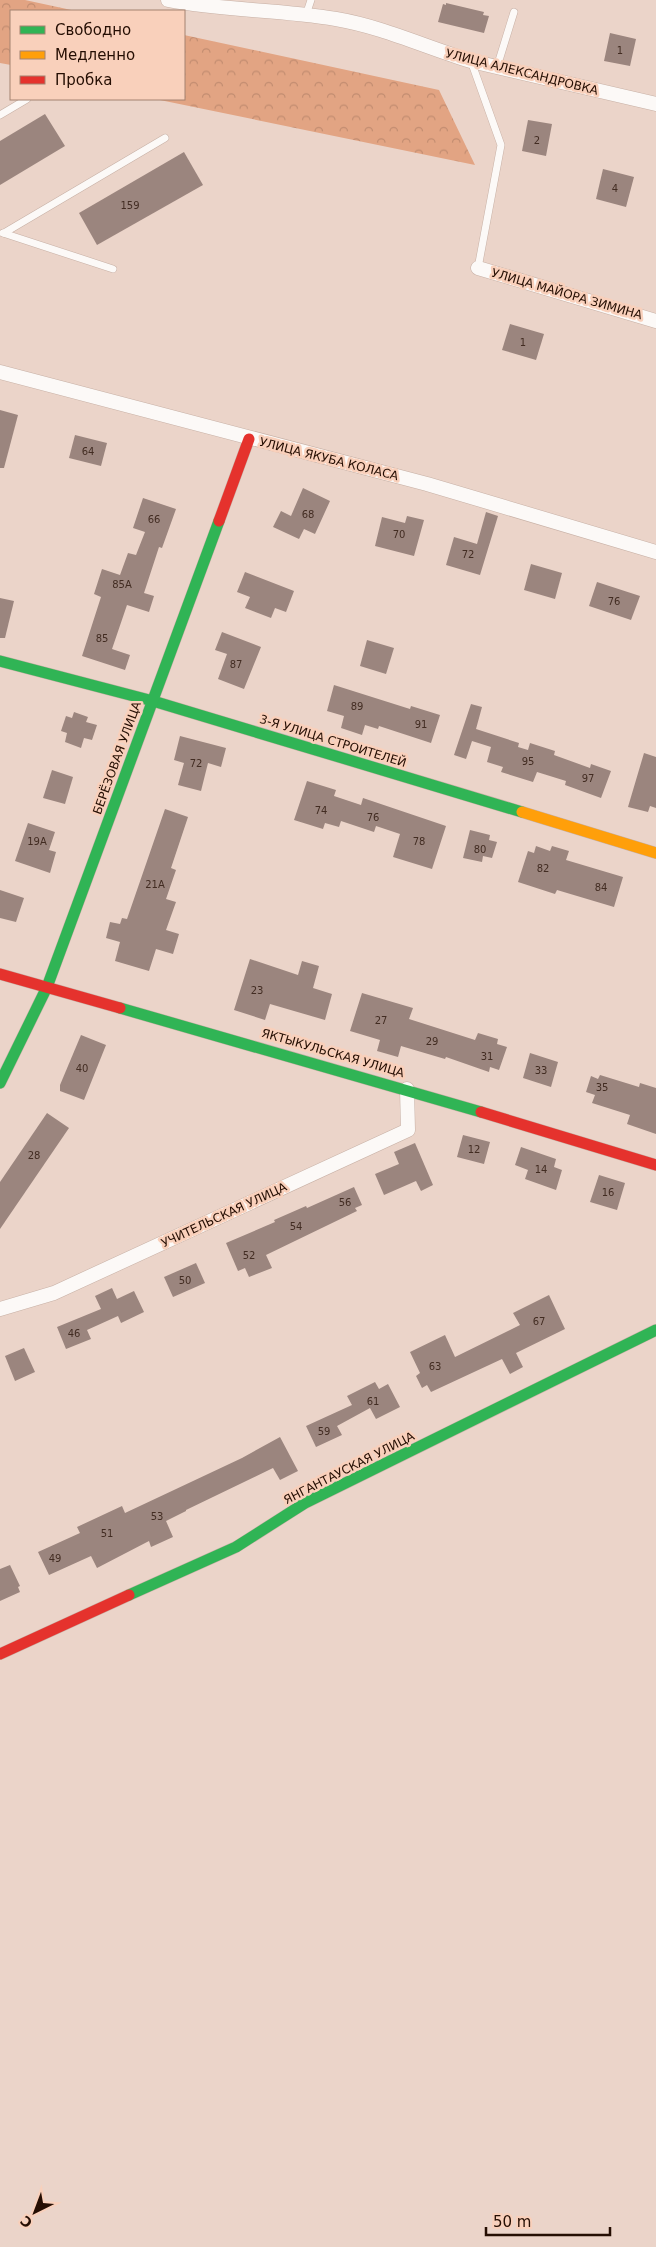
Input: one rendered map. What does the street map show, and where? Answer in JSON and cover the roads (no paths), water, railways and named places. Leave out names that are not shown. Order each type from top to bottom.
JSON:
[{"type":"street","name":"УЛИЦА АЛЕКСАНДРОВКА","points":[[168,0],[184,3],[214,3],[334,18],[386,30],[445,53],[497,68],[656,104]]},
{"type":"street","name":"УЛИЦА МАЙОРА ЗИМИНА","points":[[478,268],[656,320]]},
{"type":"street","name":"УЛИЦА ЯКУБА КОЛАСА","points":[[0,372],[426,484],[656,552]]},
{"type":"street","name":"БЕРЁЗОВАЯ УЛИЦА","points":[[0,1083],[47,987],[249,439]]},
{"type":"street","name":"3-Я УЛИЦА СТРОИТЕЛЕЙ","points":[[0,661],[153,701],[656,854]]},
{"type":"street","name":"ЯКТЫКУЛЬСКАЯ УЛИЦА","points":[[0,974],[407,1088],[656,1165]]},
{"type":"street","name":"УЧИТЕЛЬСКАЯ УЛИЦА","points":[[0,1309],[54,1293],[408,1130],[407,1088]]},
{"type":"street","name":"ЯНГАНТАУСКАЯ УЛИЦА","points":[[0,1654],[236,1547],[305,1504],[656,1330]]},
{"type":"lane","points":[[306,16],[311,0]]},
{"type":"lane","points":[[497,68],[514,12]]},
{"type":"lane","points":[[471,61],[501,145],[478,268]]},
{"type":"lane","points":[[0,114],[25,100]]},
{"type":"lane","points":[[2,232],[164,138]]},
{"type":"lane","points":[[2,232],[113,269]]}]
